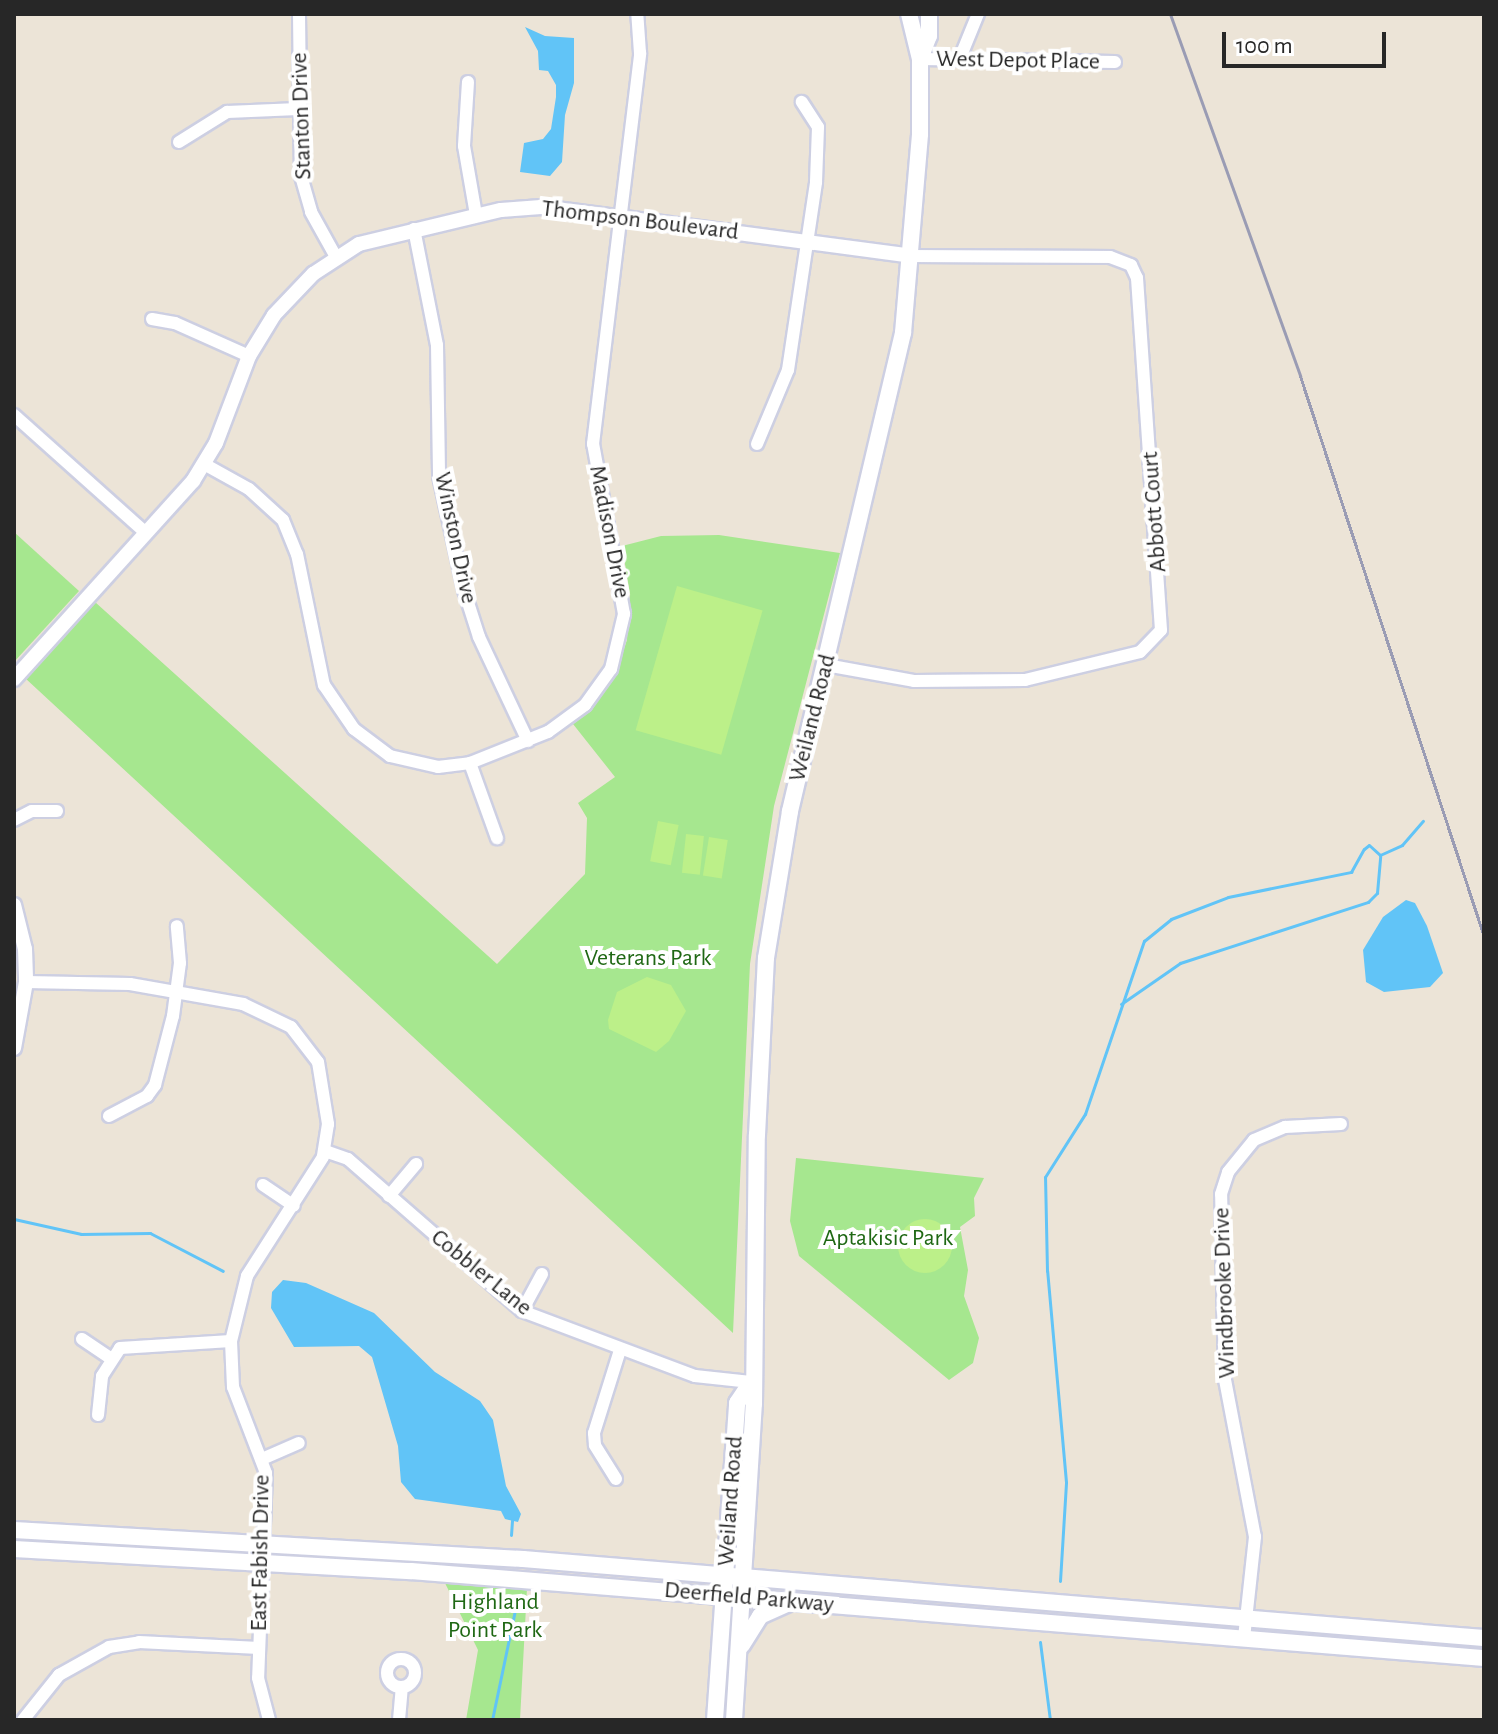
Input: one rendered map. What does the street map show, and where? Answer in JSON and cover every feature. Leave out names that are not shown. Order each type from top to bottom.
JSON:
[{"type":"main road","points":[[909,14],[920,59]]},
{"type":"main road","points":[[920,59],[929,36],[929,14]]},
{"type":"main road","name":"Weiland Road","points":[[715,1720],[734,1588],[754,1404],[751,1382],[766,958],[790,811],[886,423],[913,256],[920,59]]},
{"type":"main road","name":"Deerfield Parkway","points":[[14,1530],[262,1541],[734,1588],[796,1602],[1484,1658]]},
{"type":"main road","name":"Deerfield Parkway","points":[[14,1549],[1248,1618],[1484,1638]]},
{"type":"main road","name":"Weiland Road","points":[[734,1588],[738,1654],[734,1720]]},
{"type":"main road","points":[[738,1654],[760,1616],[796,1602]]},
{"type":"street","name":"Stanton Drive","points":[[299,14],[298,109],[305,194],[336,257]]},
{"type":"street","name":"Madison Drive","points":[[204,464],[249,489],[283,520],[297,554],[324,685],[354,729],[406,763],[438,767],[470,763],[528,741],[585,705],[611,669],[620,641],[620,572],[593,444],[640,53],[637,14]]},
{"type":"street","points":[[960,58],[978,14]]},
{"type":"street","name":"West Depot Place","points":[[920,59],[1115,62]]},
{"type":"street","points":[[468,82],[464,146],[476,215]]},
{"type":"street","points":[[757,444],[788,370],[808,242],[818,127],[802,102]]},
{"type":"street","points":[[179,142],[227,112],[298,109]]},
{"type":"street","name":"Thompson Boulevard","points":[[14,679],[204,464],[249,356],[285,301],[336,257],[377,237],[523,207],[619,216],[913,256]]},
{"type":"street","name":"Winston Drive","points":[[414,229],[437,345],[439,476],[464,590],[479,637],[528,741]]},
{"type":"street","name":"Abbott Court","points":[[826,665],[914,681],[1025,680],[1140,652],[1161,630],[1137,278],[1131,265],[1110,257],[913,256]]},
{"type":"street","points":[[152,319],[175,323],[249,356]]},
{"type":"street","points":[[14,415],[146,533]]},
{"type":"street","points":[[470,763],[497,838]]},
{"type":"street","points":[[14,820],[32,811],[57,811]]},
{"type":"street","points":[[14,905],[25,949],[26,982],[14,1048]]},
{"type":"street","points":[[109,1116],[147,1096],[155,1085],[169,1045],[176,992],[177,926]]},
{"type":"street","name":"East Fabish Drive","points":[[26,982],[130,984],[260,1008],[301,1038],[323,1077],[325,1151],[314,1179],[247,1276],[231,1341],[233,1387],[262,1459],[267,1489],[262,1541],[259,1691],[269,1720]]},
{"type":"street","name":"Windbrooke Drive","points":[[1244,1638],[1248,1618],[1253,1509],[1225,1379],[1221,1194],[1228,1172],[1254,1140],[1285,1127],[1341,1124]]},
{"type":"street","name":"Cobbler Lane","points":[[325,1151],[348,1159],[522,1311],[695,1376],[751,1382]]},
{"type":"street","points":[[389,1196],[416,1164]]},
{"type":"street","points":[[263,1185],[294,1206]]},
{"type":"street","points":[[522,1311],[542,1274]]},
{"type":"street","points":[[82,1339],[110,1358]]},
{"type":"street","points":[[98,1415],[102,1376],[110,1358],[120,1348],[137,1344],[231,1341]]},
{"type":"street","points":[[616,1479],[595,1445],[594,1433],[620,1350]]},
{"type":"street","points":[[262,1459],[299,1443]]},
{"type":"street","points":[[23,1720],[59,1675],[109,1647],[139,1642],[259,1648]]},
{"type":"street","points":[[399,1720],[402,1688]]},
{"type":"green space","points":[[14,532],[79,591],[14,662]]},
{"type":"green space","name":"Veterans Park","points":[[719,535],[840,553],[774,806],[750,964],[733,1333],[25,678],[95,602],[497,964],[585,874],[587,818],[578,803],[615,777],[573,724],[593,707],[617,669],[627,640],[630,594],[622,546],[661,536]]},
{"type":"green space","points":[[677,586],[763,611],[721,755],[636,730]]},
{"type":"green space","points":[[658,821],[679,825],[671,865],[650,861]]},
{"type":"green space","points":[[686,834],[704,836],[700,875],[682,873]]},
{"type":"green space","points":[[709,837],[728,840],[722,878],[703,876]]},
{"type":"green space","points":[[647,977],[671,985],[686,1011],[669,1041],[656,1052],[609,1029],[608,1020],[617,992]]},
{"type":"green space","name":"Aptakisic Park","points":[[796,1158],[984,1178],[974,1198],[975,1216],[960,1227],[968,1270],[964,1296],[979,1338],[973,1363],[949,1380],[799,1256],[790,1221]]},
{"type":"green space","points":[[925,1219],[944,1227],[952,1246],[944,1265],[925,1273],[906,1265],[898,1246],[906,1227]]},
{"type":"green space","name":"Highland Point Park","points":[[444,1581],[527,1588],[520,1720],[466,1720],[478,1650]]},
{"type":"water","points":[[525,27],[545,36],[574,38],[574,83],[565,115],[562,162],[550,176],[520,172],[524,143],[543,139],[551,129],[556,97],[556,85],[548,71],[539,70],[538,51]]},
{"type":"water","points":[[1406,900],[1415,903],[1427,926],[1443,973],[1430,987],[1384,992],[1366,982],[1363,950],[1383,917]]},
{"type":"water","points":[[283,1280],[306,1283],[374,1313],[435,1372],[480,1401],[493,1420],[506,1486],[521,1514],[518,1522],[505,1519],[501,1511],[415,1499],[401,1482],[398,1446],[372,1357],[359,1346],[294,1347],[271,1308],[272,1292]]},
{"type":"waterway","points":[[1060,1581],[1066,1482],[1047,1271],[1045,1177],[1085,1114],[1144,941],[1171,919],[1228,897],[1351,872],[1369,845],[1380,855],[1402,845],[1423,821]]},
{"type":"waterway","points":[[1121,1004],[1180,963],[1368,902],[1377,893],[1380,856]]},
{"type":"waterway","points":[[14,1219],[81,1234],[150,1233],[223,1271]]},
{"type":"waterway","points":[[511,1535],[512,1520]]},
{"type":"waterway","points":[[492,1720],[516,1605]]},
{"type":"waterway","points":[[1040,1642],[1050,1720]]},
{"type":"railway","points":[[1170,14],[1300,376],[1484,937]]}]
